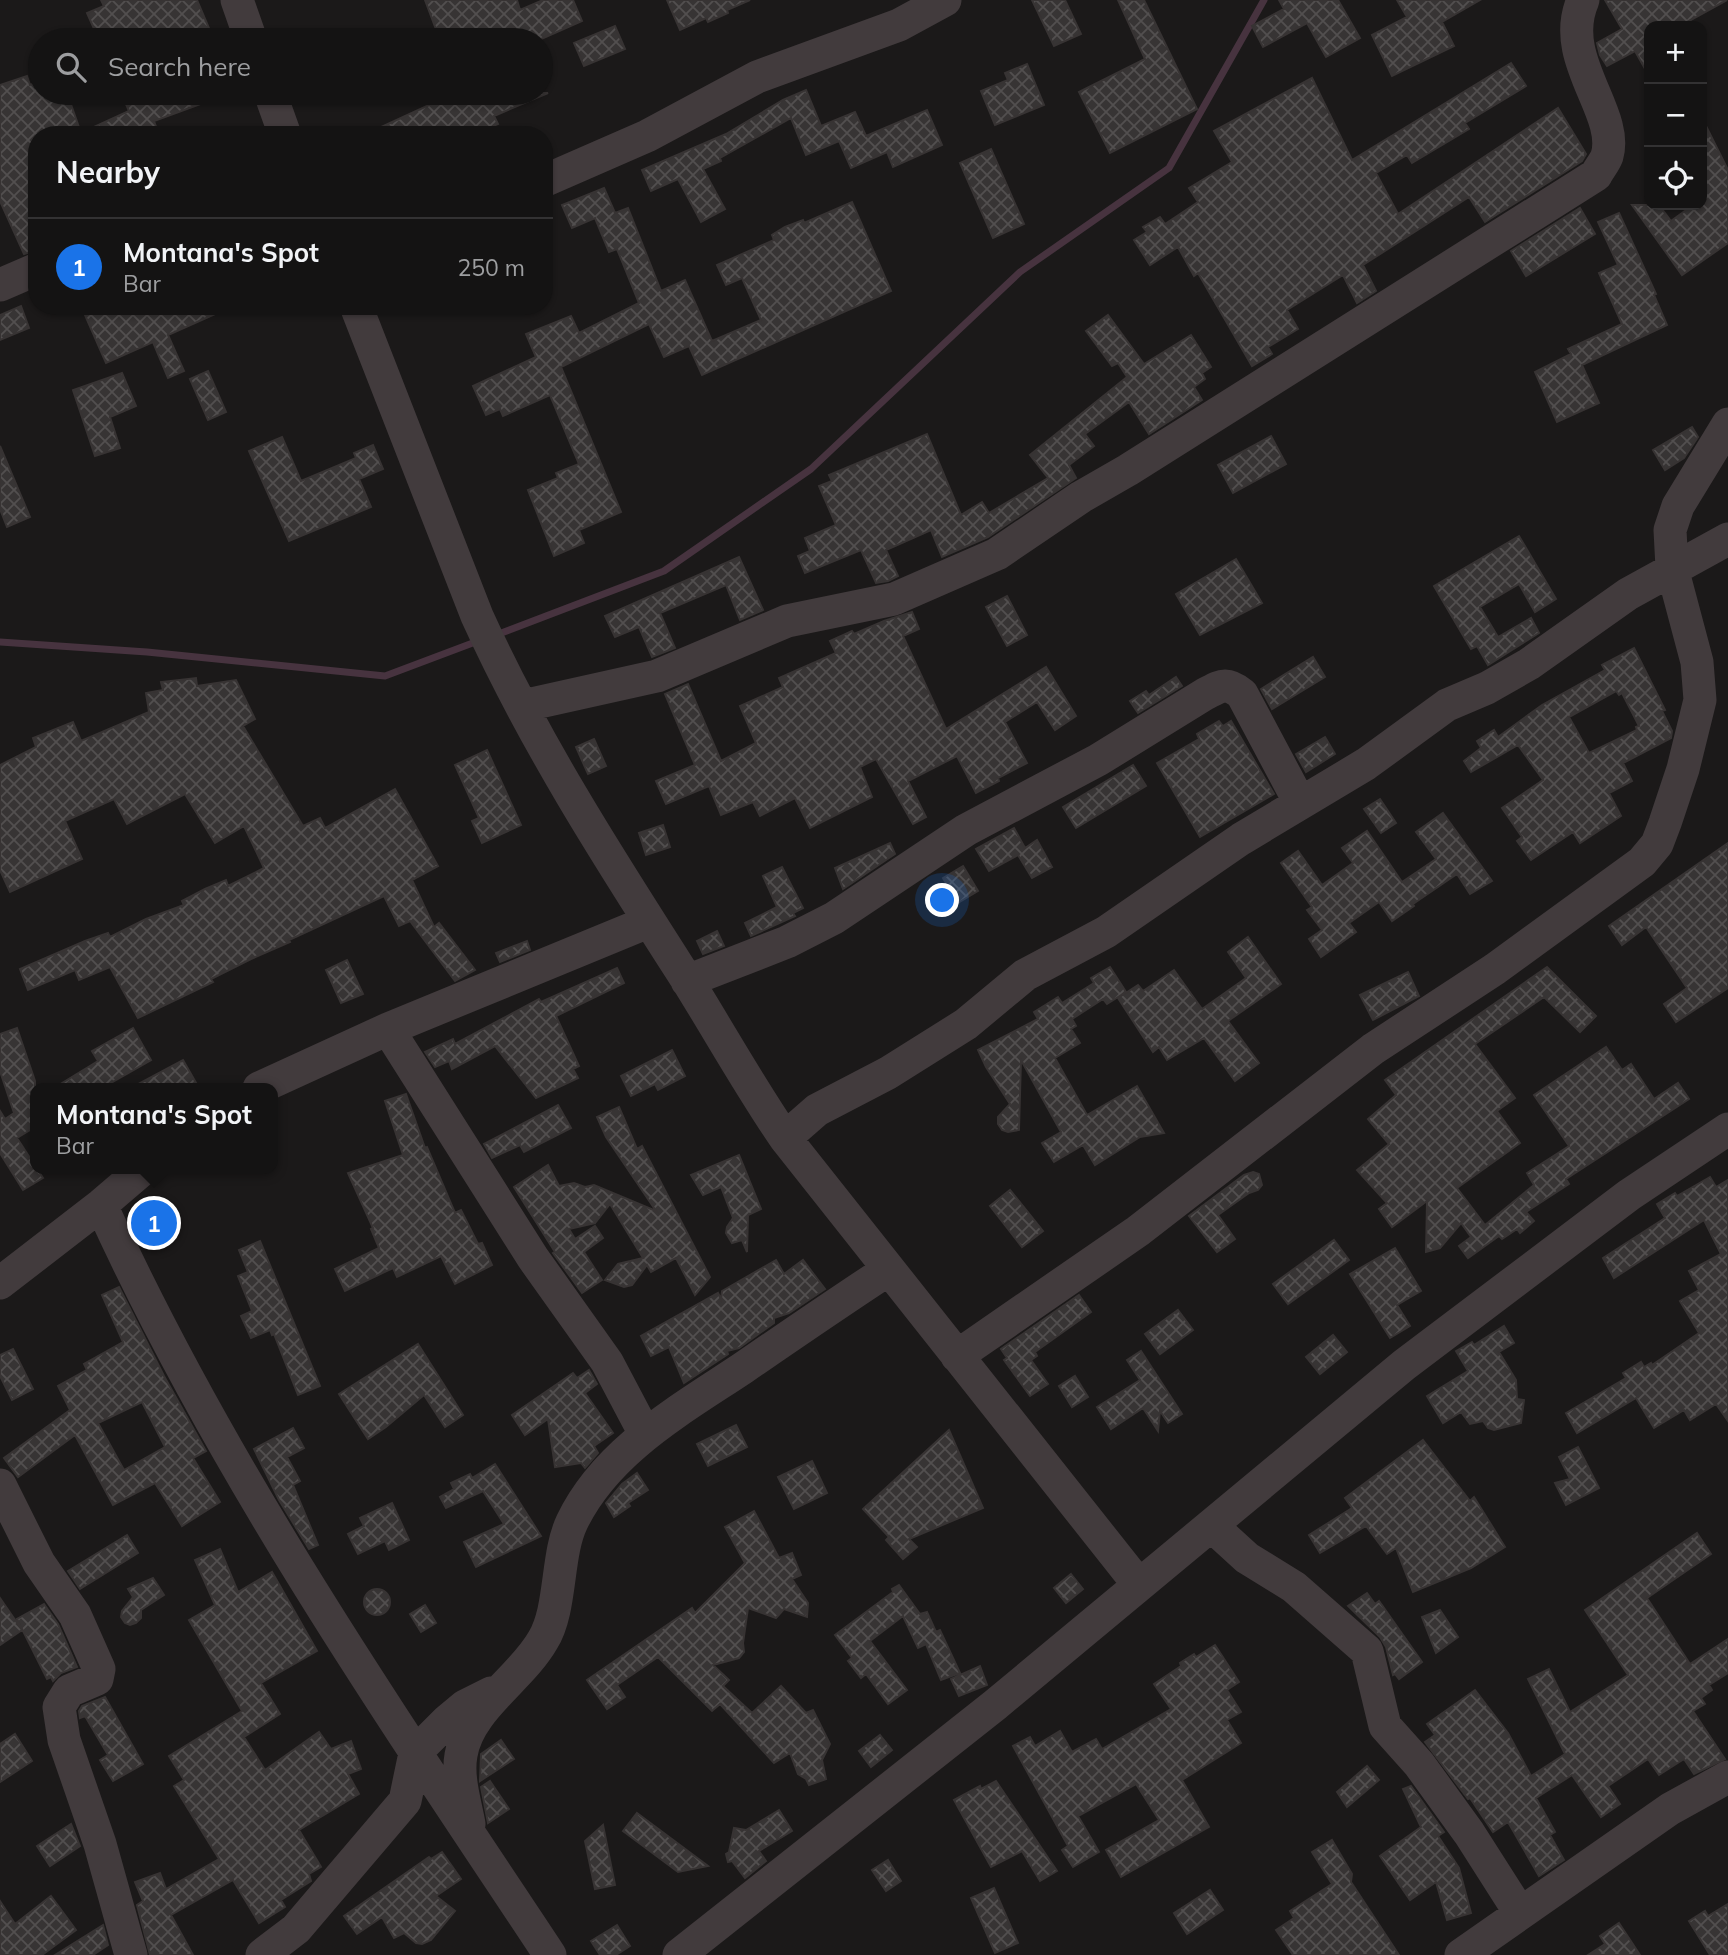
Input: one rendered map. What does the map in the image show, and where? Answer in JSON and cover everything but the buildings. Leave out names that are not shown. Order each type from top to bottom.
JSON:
[{"type":"street","points":[[237,0],[247,28]]},
{"type":"street","points":[[553,177],[647,136],[757,77],[899,25],[945,0]]},
{"type":"street","points":[[522,706],[657,676],[787,621],[894,599],[997,554],[1080,497],[1128,470],[1596,175],[1607,156],[1607,130],[1577,52],[1578,11],[1583,0]]},
{"type":"street","points":[[274,105],[282,126]]},
{"type":"street","points":[[0,285],[28,273]]},
{"type":"street","points":[[360,315],[477,616],[522,706],[648,922],[687,981],[753,1092],[786,1138],[1139,1585]]},
{"type":"street","points":[[957,1356],[1138,1231],[1373,1049],[1495,969],[1642,862],[1657,844],[1683,769],[1700,700],[1697,662],[1672,568],[1670,530],[1678,506],[1728,424]]},
{"type":"street","points":[[786,1138],[817,1110],[888,1073],[966,1024],[1025,975],[1106,932],[1241,839],[1366,764],[1447,705],[1487,688],[1529,664],[1628,594],[1728,539]]},
{"type":"street","points":[[687,981],[787,942],[834,918],[966,830],[1098,760],[1223,685],[1233,686],[1242,694],[1300,803]]},
{"type":"street","points":[[271,1083],[388,1029],[648,922]]},
{"type":"street","points":[[388,1029],[533,1258],[607,1362],[645,1433]]},
{"type":"street","points":[[679,1955],[995,1705],[1404,1365],[1629,1195],[1728,1129]]},
{"type":"street","points":[[0,1283],[137,1174]]},
{"type":"street","points":[[101,1205],[157,1320],[254,1498],[415,1753],[550,1955]]},
{"type":"street","points":[[471,1835],[461,1780],[461,1756],[467,1738],[482,1713],[535,1656],[550,1630],[571,1524],[591,1492],[645,1433],[888,1270]]},
{"type":"street","points":[[0,1485],[39,1563],[75,1615],[99,1669],[97,1679],[69,1691],[59,1707],[64,1740],[100,1844],[131,1955]]},
{"type":"street","points":[[1212,1526],[1247,1558],[1294,1587],[1367,1651],[1385,1726],[1419,1764],[1469,1833],[1520,1913]]},
{"type":"street","points":[[262,1955],[296,1929],[405,1801],[415,1753],[465,1706],[502,1689]]},
{"type":"street","points":[[1461,1955],[1670,1809],[1728,1777]]},
{"type":"waterway","points":[[496,635],[664,571],[811,469],[1020,272],[1169,168],[1264,0]]},
{"type":"waterway","points":[[0,642],[147,652],[385,676],[478,641]]},
{"type":"place","name":"Montana's Spot","points":[[154,1223]]}]
